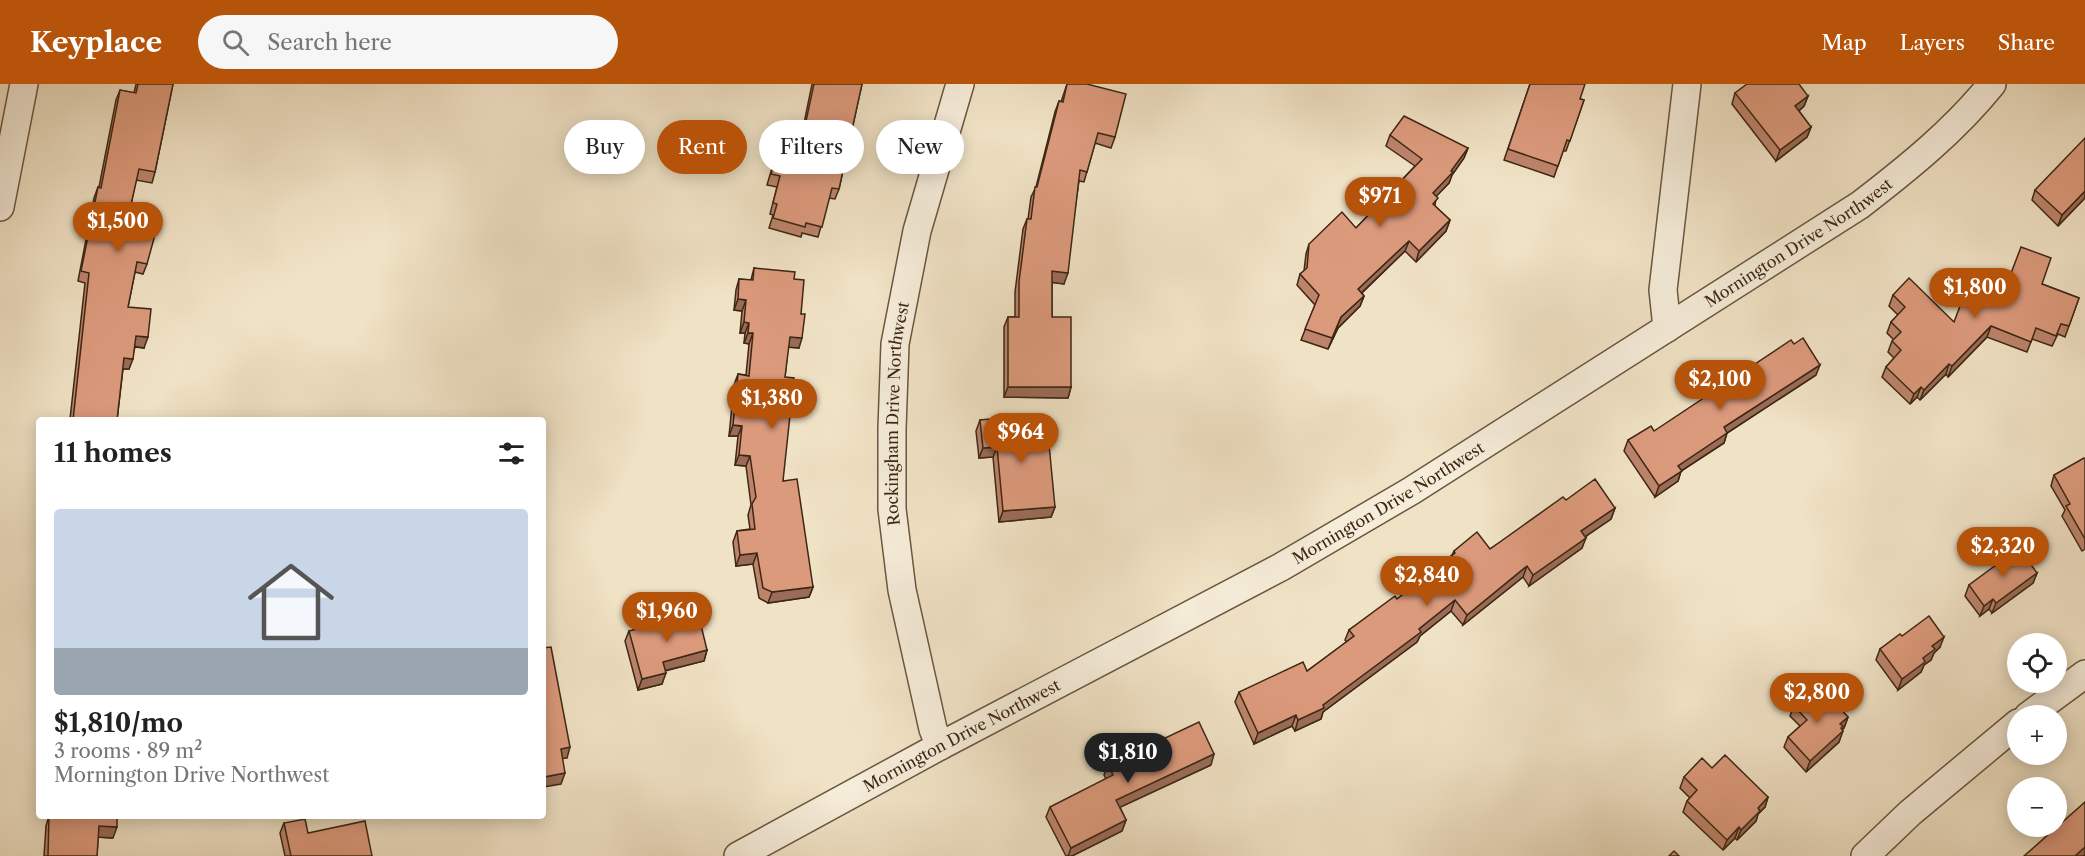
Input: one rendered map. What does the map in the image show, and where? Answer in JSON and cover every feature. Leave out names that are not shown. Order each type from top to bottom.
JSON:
[{"type":"street","points":[[0,207],[24,84]]},
{"type":"street","name":"Rockingham Drive Northwest","points":[[940,746],[933,729],[902,590],[892,509],[892,419],[895,344],[917,231],[960,84]]},
{"type":"street","points":[[1667,328],[1663,290],[1688,84]]},
{"type":"street","name":"Mornington Drive Northwest","points":[[738,856],[940,746],[1281,567],[1411,491],[1860,205],[1912,165],[1956,125],[1992,84]]},
{"type":"street","points":[[2043,705],[2085,674]]},
{"type":"street","points":[[1865,856],[1918,806],[2007,732]]},
{"type":"building","points":[[138,84],[173,84],[155,172],[139,169],[130,209],[140,211],[139,215],[159,220],[147,264],[137,262],[128,307],[151,309],[148,337],[136,336],[133,359],[124,358],[117,417],[73,417],[89,273],[81,271],[98,187],[101,188],[120,90],[136,93]]},
{"type":"building","points":[[814,84],[862,84],[854,120],[806,120]]},
{"type":"building","points":[[1067,84],[1087,84],[1126,94],[1115,137],[1098,133],[1087,172],[1080,170],[1068,273],[1052,271],[1052,317],[1071,317],[1071,387],[1008,387],[1008,317],[1019,317],[1019,282],[1027,219],[1031,219],[1035,187],[1037,187],[1059,101],[1063,102]]},
{"type":"building","points":[[1530,84],[1585,84],[1580,99],[1584,100],[1570,141],[1567,140],[1558,166],[1508,149]]},
{"type":"building","points":[[1747,84],[1799,84],[1808,96],[1795,106],[1811,127],[1780,150],[1735,93]]},
{"type":"building","points":[[1404,116],[1468,148],[1451,171],[1453,172],[1433,193],[1438,198],[1433,204],[1450,220],[1419,251],[1409,241],[1358,289],[1364,296],[1341,317],[1332,338],[1305,329],[1319,295],[1300,274],[1307,268],[1309,244],[1342,212],[1356,228],[1422,159],[1390,135]]},
{"type":"building","points":[[2085,138],[2085,191],[2062,215],[2035,190]]},
{"type":"building","points":[[771,174],[842,174],[839,189],[832,188],[822,227],[806,223],[805,227],[773,218],[777,204],[773,203],[780,176]]},
{"type":"building","points":[[2021,247],[2051,258],[2042,284],[2079,298],[2069,326],[2061,324],[2056,336],[2036,328],[2031,342],[1991,326],[1952,366],[1949,364],[1924,390],[1921,387],[1914,394],[1886,367],[1901,350],[1892,341],[1901,332],[1891,322],[1905,307],[1893,295],[1909,278],[1954,322],[1971,277],[2005,289]]},
{"type":"building","points":[[754,268],[795,272],[794,279],[804,280],[801,314],[805,314],[802,338],[790,337],[785,377],[794,378],[783,481],[797,479],[813,587],[772,592],[763,588],[757,553],[740,555],[737,531],[755,529],[752,504],[756,497],[750,456],[739,455],[742,426],[733,425],[738,374],[749,376],[753,333],[748,333],[749,323],[744,322],[746,300],[738,299],[739,279],[753,280]]},
{"type":"building","points":[[1803,338],[1820,365],[1724,427],[1727,433],[1678,466],[1682,471],[1659,486],[1628,440],[1651,426],[1654,431],[1791,340],[1794,344]]},
{"type":"building","points":[[1023,416],[1025,436],[1048,434],[1055,507],[1003,511],[997,447],[983,448],[980,420]]},
{"type":"building","points":[[2084,458],[2085,539],[2066,506],[2070,504],[2054,475]]},
{"type":"building","points":[[1595,479],[1615,508],[1581,531],[1586,538],[1533,575],[1527,566],[1467,615],[1455,600],[1419,629],[1421,632],[1323,705],[1324,708],[1298,720],[1296,715],[1258,733],[1239,692],[1303,662],[1307,671],[1354,636],[1349,630],[1395,596],[1397,599],[1455,553],[1454,551],[1477,532],[1490,549],[1563,497],[1566,500]]},
{"type":"building","points":[[2019,548],[2037,573],[1996,603],[1993,599],[1984,606],[1969,585]]},
{"type":"building","points":[[698,613],[707,650],[663,662],[666,673],[642,679],[629,631]]},
{"type":"building","points":[[1929,616],[1944,637],[1932,646],[1935,649],[1923,658],[1925,662],[1902,679],[1880,649]]},
{"type":"building","points":[[551,647],[570,747],[561,749],[565,773],[546,777],[546,648]]},
{"type":"building","points":[[1813,688],[1826,703],[1831,698],[1848,717],[1840,724],[1843,726],[1841,728],[1843,731],[1810,761],[1788,737],[1807,720],[1794,706]]},
{"type":"building","points":[[1199,722],[1214,754],[1116,800],[1126,820],[1071,848],[1050,807],[1113,775],[1108,765]]},
{"type":"building","points":[[1725,755],[1768,797],[1758,808],[1760,811],[1741,830],[1739,827],[1727,840],[1687,801],[1697,790],[1684,777],[1702,758],[1712,768]]},
{"type":"building","points":[[2085,802],[2085,847],[2075,856],[2024,856],[2045,837],[2067,837],[2067,818]]},
{"type":"building","points":[[49,819],[117,819],[117,827],[99,826],[97,856],[48,856]]},
{"type":"building","points":[[305,819],[308,833],[365,821],[372,856],[291,856],[284,823]]},
{"type":"building","points":[[1674,851],[1679,856],[1669,856]]}]
